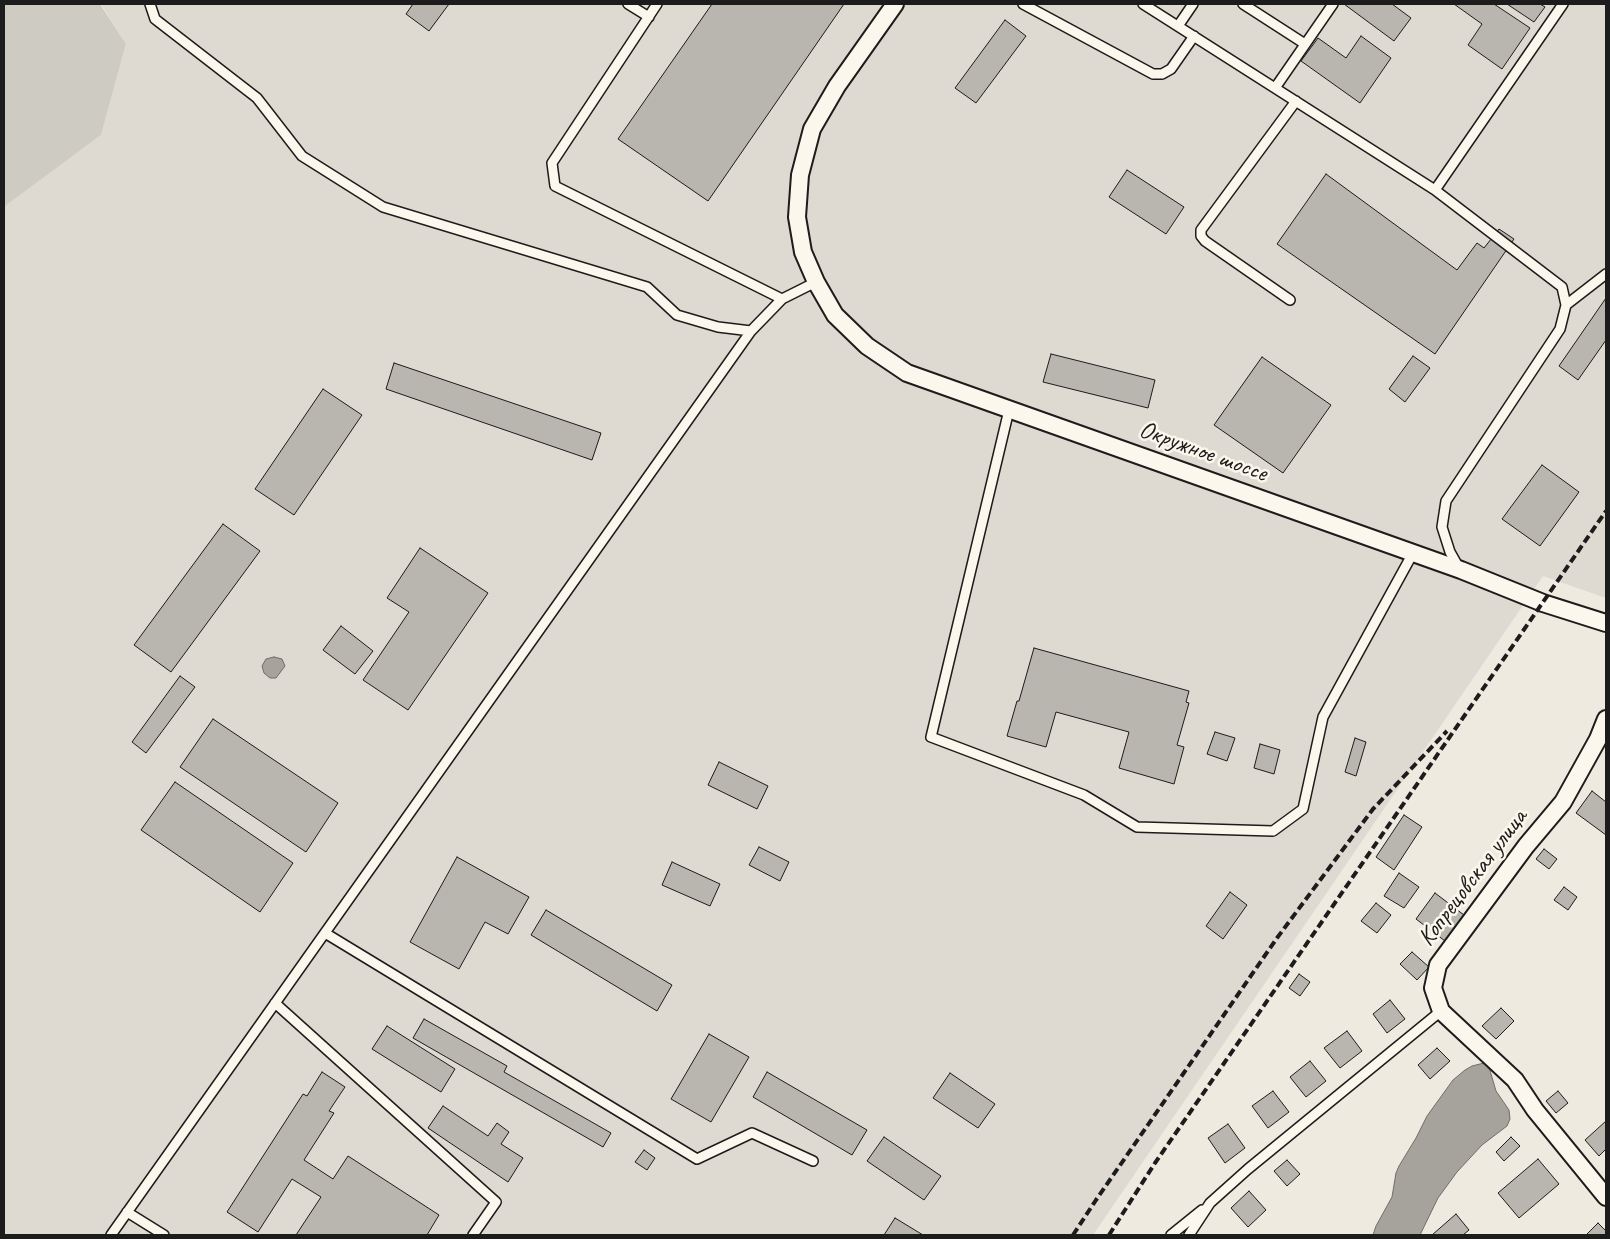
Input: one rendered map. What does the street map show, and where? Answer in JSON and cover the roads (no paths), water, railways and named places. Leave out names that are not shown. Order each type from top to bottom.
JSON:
[{"type":"street","name":"Окружное шоссе","points":[[895,4],[837,86],[812,129],[800,175],[797,217],[803,252],[816,282],[835,315],[867,346],[906,373],[1606,623]]},
{"type":"street","name":"Копрецовская улица","points":[[1606,719],[1598,739],[1563,802],[1526,846],[1438,965],[1433,988],[1441,1011],[1514,1080],[1535,1110],[1606,1197]]},
{"type":"lane","points":[[150,4],[155,19],[257,98],[302,156],[382,206],[647,287],[677,314],[718,327],[751,331]]},
{"type":"lane","points":[[628,4],[649,16]]},
{"type":"lane","points":[[657,4],[552,163],[555,186],[782,299]]},
{"type":"lane","points":[[1023,4],[1153,74],[1162,74],[1171,69],[1194,36]]},
{"type":"lane","points":[[1144,4],[1435,190],[1562,287],[1566,305],[1560,329],[1446,501],[1442,527],[1450,552],[1461,570]]},
{"type":"lane","points":[[1178,26],[1193,4]]},
{"type":"lane","points":[[1243,4],[1305,44]]},
{"type":"lane","points":[[1275,88],[1333,4]]},
{"type":"lane","points":[[1435,190],[1563,4]]},
{"type":"lane","points":[[1290,300],[1205,241],[1201,236],[1201,230],[1296,101]]},
{"type":"lane","points":[[1566,305],[1606,274]]},
{"type":"lane","points":[[111,1235],[751,331],[782,299],[816,282]]},
{"type":"lane","points":[[1009,410],[931,737],[1084,795],[1137,826],[1273,831],[1303,809],[1323,717],[1413,553]]},
{"type":"lane","points":[[325,933],[697,1159],[752,1133],[813,1162]]},
{"type":"lane","points":[[275,1003],[496,1202],[473,1235]]},
{"type":"lane","points":[[1172,1235],[1248,1169],[1441,1011]]},
{"type":"lane","points":[[1189,1235],[1210,1203]]},
{"type":"lane","points":[[127,1212],[164,1235]]},
{"type":"railway","points":[[1109,1235],[1155,1163],[1606,511]]},
{"type":"railway","points":[[1073,1235],[1277,938],[1373,809],[1447,731]]}]
